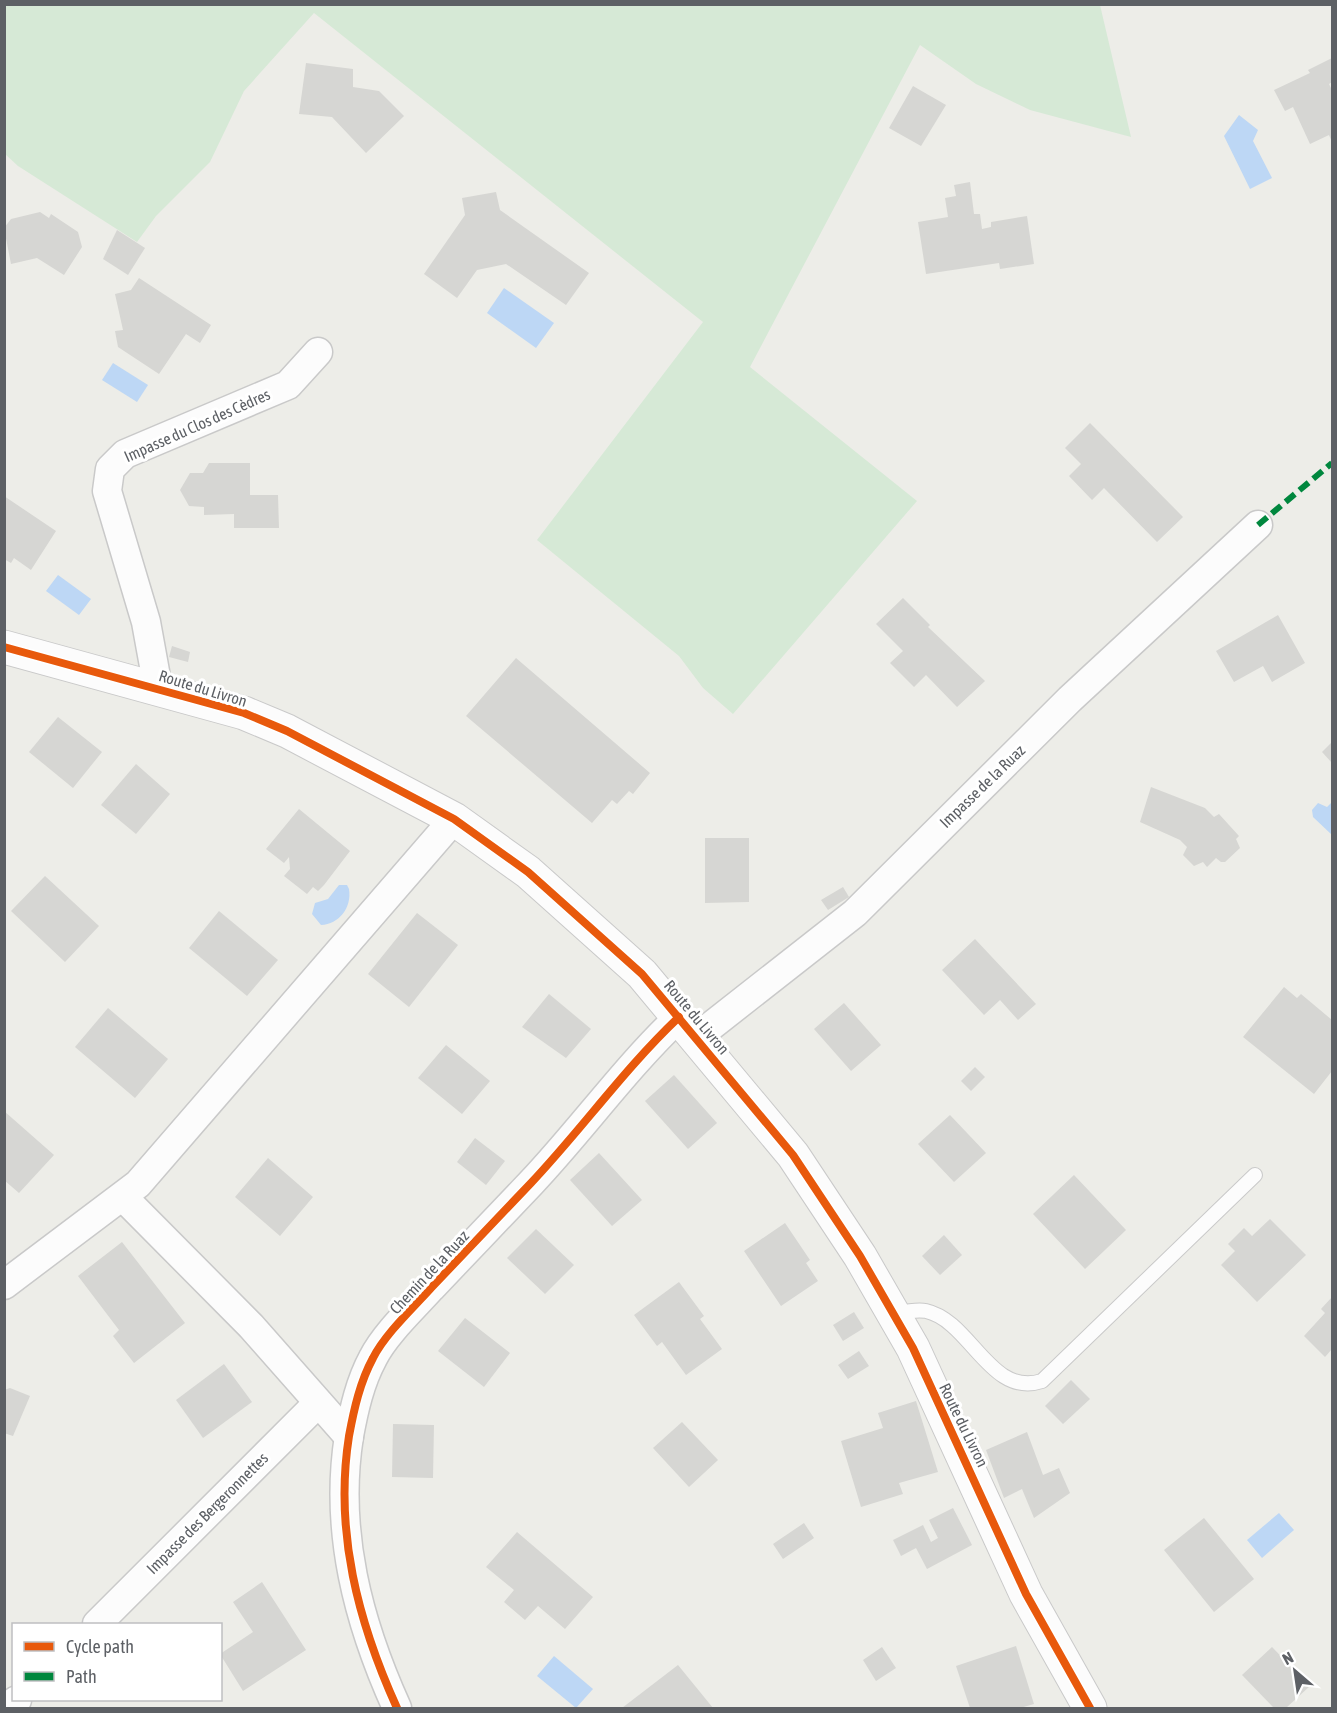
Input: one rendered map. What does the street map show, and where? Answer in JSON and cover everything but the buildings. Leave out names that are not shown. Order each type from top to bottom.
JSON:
[{"type":"street","name":"Impasse du Clos des Cèdres","points":[[158,688],[146,622],[106,491],[110,469],[125,454],[288,386],[318,352]]},
{"type":"street","name":"Impasse de la Ruaz","points":[[688,1027],[855,913],[1070,699],[1258,525]]},
{"type":"street","name":"Route du Livron","points":[[4,647],[244,713],[287,732],[454,819],[528,872],[642,974],[794,1155],[894,1314],[977,1483],[1026,1594],[1090,1708]]},
{"type":"street","points":[[4,1285],[138,1184],[454,819]]},
{"type":"street","name":"Chemin de la Ruaz","points":[[397,1708],[375,1658],[350,1568],[344,1508],[345,1464],[354,1408],[373,1356],[411,1309],[551,1161],[646,1050],[688,1027]]},
{"type":"street","points":[[123,1197],[251,1326],[349,1437]]},
{"type":"street","name":"Impasse des Bergeronnettes","points":[[98,1623],[318,1403]]},
{"type":"lane","points":[[894,1314],[919,1310],[936,1315],[950,1324],[996,1370],[1014,1382],[1029,1386],[1042,1381],[1255,1174]]},
{"type":"green space","points":[[5,4],[1100,5],[1131,137],[1030,110],[976,84],[920,45],[750,367],[917,501],[733,714],[703,688],[679,656],[537,540],[703,322],[314,13],[244,91],[210,162],[156,216],[137,242],[18,166],[5,154]]},
{"type":"water","points":[[1239,115],[1258,130],[1253,141],[1272,178],[1250,189],[1224,136]]},
{"type":"water","points":[[504,288],[554,323],[536,348],[487,313]]},
{"type":"water","points":[[113,363],[148,385],[137,402],[102,380]]},
{"type":"water","points":[[58,575],[91,599],[79,615],[46,591]]},
{"type":"water","points":[[1332,802],[1332,835],[1313,817],[1312,810],[1318,803],[1327,807]]},
{"type":"water","points":[[339,885],[347,885],[349,889],[346,908],[339,918],[321,925],[312,914],[315,903],[328,899]]},
{"type":"water","points":[[1279,1513],[1294,1530],[1262,1558],[1247,1540]]},
{"type":"water","points":[[554,1656],[593,1689],[576,1708],[537,1676]]},
{"type":"marked path","points":[[1258,525],[1332,463]]},
{"type":"cycle path","points":[[4,647],[244,713],[287,731],[454,819],[528,872],[642,974],[793,1155],[860,1256],[913,1348],[1026,1594],[1090,1708]]},
{"type":"cycle path","points":[[397,1708],[371,1643],[361,1609],[347,1541],[345,1471],[349,1436],[358,1396],[368,1367],[378,1349],[400,1322],[531,1183],[640,1057],[679,1017]]}]
